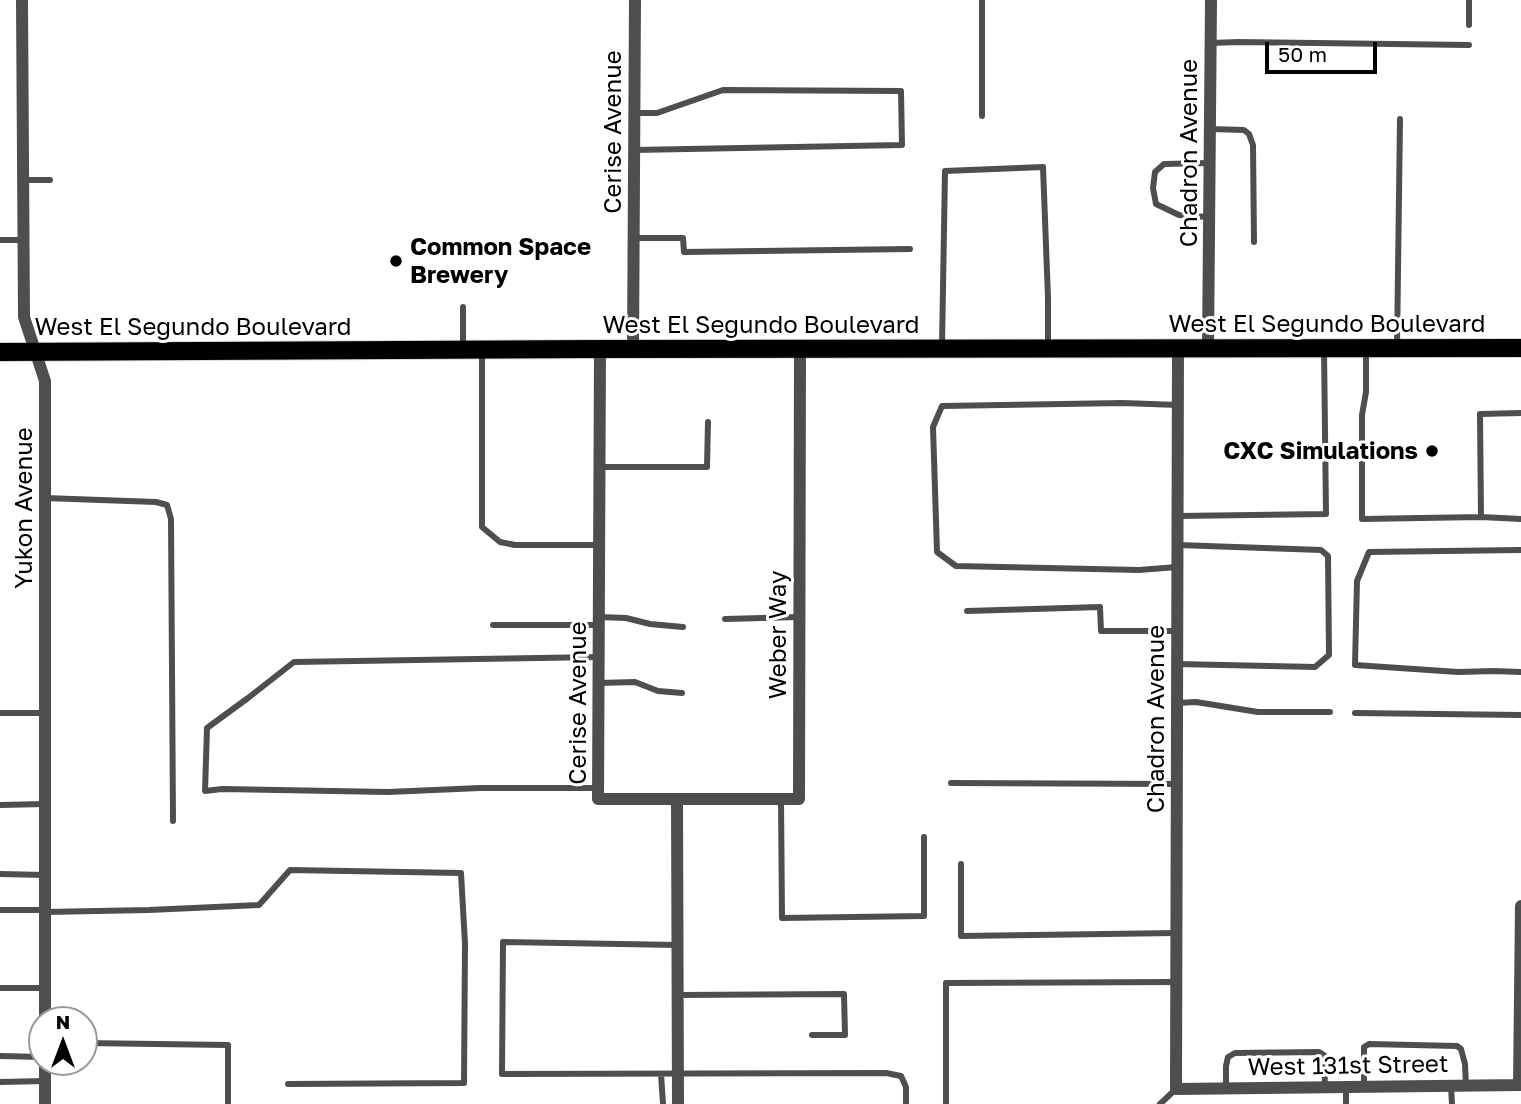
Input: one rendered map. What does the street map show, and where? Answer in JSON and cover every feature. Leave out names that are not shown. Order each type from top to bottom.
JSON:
[{"type":"main road","name":"West El Segundo Boulevard","points":[[0,352],[1521,348]]},
{"type":"street","name":"Yukon Avenue","points":[[22,0],[24,317],[45,381],[46,1006]]},
{"type":"street","name":"Cerise Avenue","points":[[633,349],[635,0]]},
{"type":"street","name":"Chadron Avenue","points":[[1208,349],[1211,0]]},
{"type":"street","name":"Cerise Avenue","points":[[600,349],[598,799],[677,799]]},
{"type":"street","name":"Weber Way","points":[[781,799],[799,799],[800,349]]},
{"type":"street","name":"Chadron Avenue","points":[[1176,1089],[1178,349]]},
{"type":"street","points":[[678,1104],[677,799],[781,799]]},
{"type":"street","points":[[1520,1086],[1521,906]]},
{"type":"street","points":[[45,1104],[46,1076]]},
{"type":"street","name":"West 131st Street","points":[[1176,1089],[1520,1086]]},
{"type":"lane","points":[[982,0],[982,116]]},
{"type":"lane","points":[[1469,0],[1469,25]]},
{"type":"lane","points":[[1211,43],[1469,45]]},
{"type":"lane","points":[[634,150],[902,145],[901,91],[723,90],[657,114],[635,113]]},
{"type":"lane","points":[[1397,349],[1399,119]]},
{"type":"lane","points":[[1210,129],[1244,130],[1249,134],[1253,145],[1254,242]]},
{"type":"lane","points":[[1209,217],[1179,215],[1156,204],[1153,188],[1155,172],[1164,164],[1210,163]]},
{"type":"lane","points":[[942,349],[945,171],[1043,167],[1048,349]]},
{"type":"lane","points":[[23,180],[50,180]]},
{"type":"lane","points":[[633,238],[683,238],[684,252],[909,249]]},
{"type":"lane","points":[[0,240],[24,240]]},
{"type":"lane","points":[[463,307],[463,350]]},
{"type":"lane","points":[[1178,516],[1326,514],[1324,349]]},
{"type":"lane","points":[[1366,349],[1366,392],[1362,415],[1362,519],[1521,519]]},
{"type":"lane","points":[[482,350],[482,527],[500,542],[514,545],[599,545]]},
{"type":"lane","points":[[1178,405],[1123,403],[942,406],[933,427],[937,552],[956,566],[1139,570],[1178,567]]},
{"type":"lane","points":[[1481,517],[1480,414],[1521,413]]},
{"type":"lane","points":[[599,467],[707,467],[708,422]]},
{"type":"lane","points":[[45,498],[156,502],[167,505],[171,519],[173,821]]},
{"type":"lane","points":[[1177,664],[1315,667],[1329,655],[1328,556],[1321,550],[1178,545]]},
{"type":"lane","points":[[1521,550],[1369,552],[1357,581],[1355,665],[1458,672],[1521,672]]},
{"type":"lane","points":[[967,611],[1100,607],[1101,631],[1177,631]]},
{"type":"lane","points":[[725,620],[799,617]]},
{"type":"lane","points":[[493,625],[626,618],[650,624],[683,627]]},
{"type":"lane","points":[[598,788],[480,788],[388,792],[205,791],[207,728],[294,662],[599,657]]},
{"type":"lane","points":[[599,683],[635,682],[658,691],[682,693]]},
{"type":"lane","points":[[1177,703],[1196,702],[1258,712],[1330,712]]},
{"type":"lane","points":[[0,713],[46,713]]},
{"type":"lane","points":[[1355,713],[1521,715]]},
{"type":"lane","points":[[951,783],[1177,784]]},
{"type":"lane","points":[[781,799],[782,918],[924,916],[924,837]]},
{"type":"lane","points":[[0,805],[46,804]]},
{"type":"lane","points":[[961,864],[961,936],[1177,933]]},
{"type":"lane","points":[[0,909],[149,910],[259,905],[290,870],[461,873],[465,944],[464,1083],[288,1084]]},
{"type":"lane","points":[[0,874],[46,875]]},
{"type":"lane","points":[[678,945],[503,942],[502,1074],[886,1073],[901,1076],[906,1087],[906,1104]]},
{"type":"lane","points":[[946,1104],[946,983],[1176,982]]},
{"type":"lane","points":[[0,988],[46,988]]},
{"type":"lane","points":[[678,995],[844,994],[845,1035],[812,1035]]},
{"type":"lane","points":[[98,1043],[228,1045],[228,1104]]},
{"type":"lane","points":[[1364,1087],[1364,1047],[1369,1044],[1457,1046],[1461,1049],[1465,1064],[1466,1086]]},
{"type":"lane","points":[[1226,1088],[1228,1057],[1235,1053],[1319,1052],[1324,1055],[1325,1087]]},
{"type":"lane","points":[[0,1056],[28,1057]]},
{"type":"lane","points":[[661,1074],[663,1104]]},
{"type":"lane","points":[[0,1082],[46,1080]]},
{"type":"lane","points":[[1451,1086],[1452,1104]]},
{"type":"lane","points":[[1346,1087],[1346,1104]]},
{"type":"lane","points":[[1160,1104],[1176,1089]]},
{"type":"place","name":"Common Space Brewery","points":[[396,261]]},
{"type":"place","name":"CXC Simulations","points":[[1432,451]]}]
